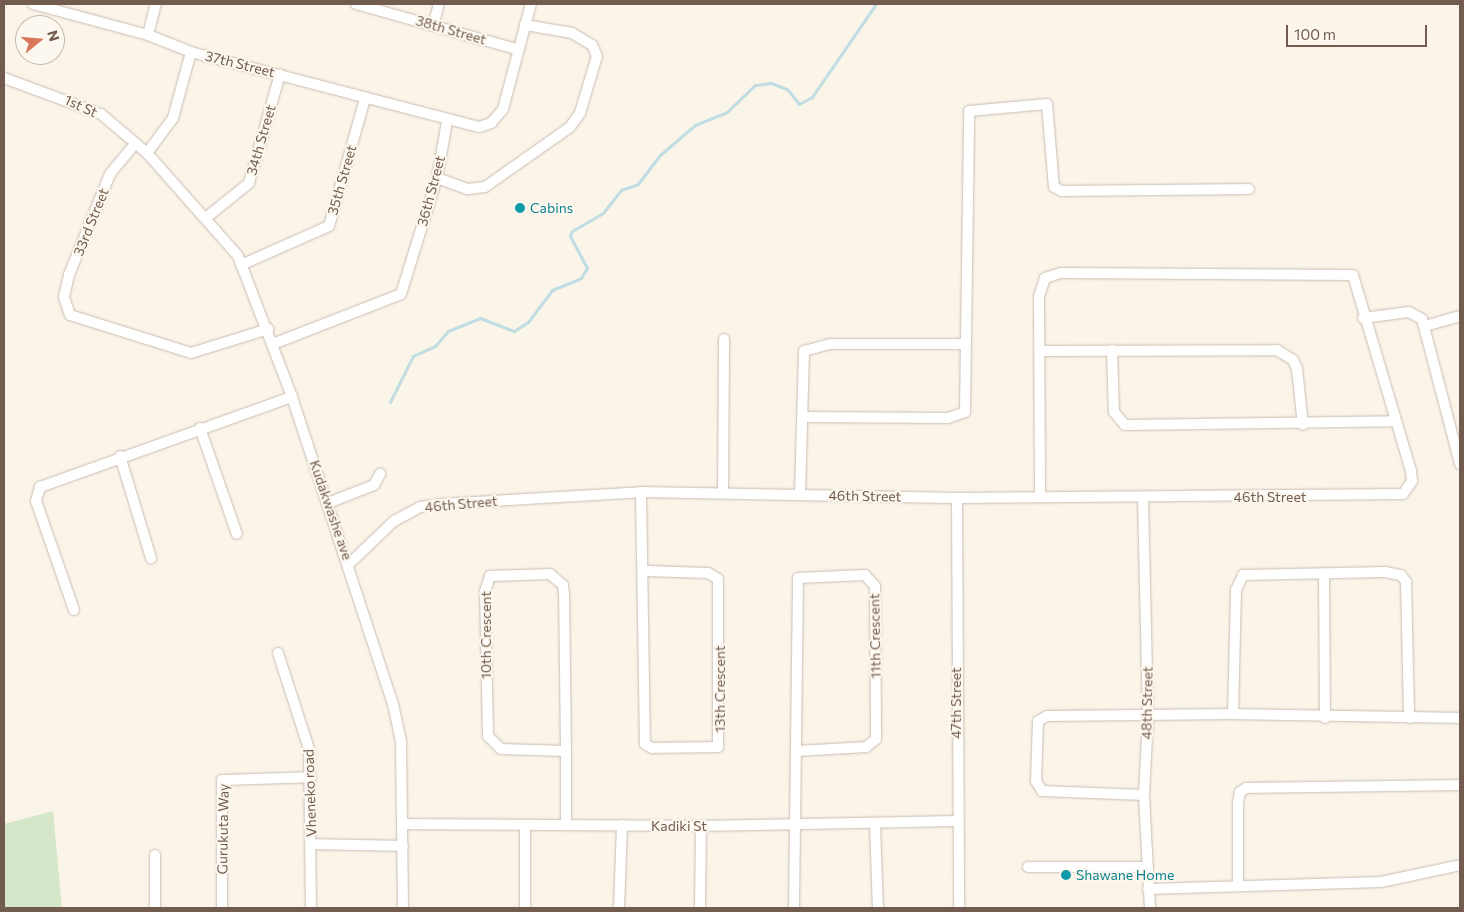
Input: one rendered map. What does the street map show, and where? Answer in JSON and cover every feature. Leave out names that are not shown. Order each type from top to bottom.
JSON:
[{"type":"street","name":"37th Street","points":[[33,4],[63,8],[148,35],[191,52],[280,74],[447,122]]},
{"type":"street","points":[[148,35],[156,4]]},
{"type":"street","name":"38th Street","points":[[356,4],[516,49]]},
{"type":"street","points":[[433,26],[439,4]]},
{"type":"street","points":[[447,122],[479,127],[499,117],[516,49],[531,4]]},
{"type":"street","points":[[437,178],[468,189],[484,187],[570,127],[580,113],[596,56],[592,45],[572,33],[525,25]]},
{"type":"street","points":[[147,153],[173,118],[191,52]]},
{"type":"street","name":"34th Street","points":[[207,217],[249,183],[280,74]]},
{"type":"street","name":"1st St","points":[[4,78],[91,108],[147,153]]},
{"type":"street","name":"35th Street","points":[[241,265],[329,226],[365,99]]},
{"type":"street","points":[[802,417],[948,418],[965,412],[969,110],[1048,104],[1054,187],[1062,191],[1249,189]]},
{"type":"street","name":"36th Street","points":[[273,344],[400,294],[437,178],[447,122]]},
{"type":"street","name":"33rd Street","points":[[135,144],[110,174],[65,286],[65,308],[78,321],[191,354],[268,329]]},
{"type":"street","name":"Kudakwashe ave","points":[[147,153],[233,247],[268,329],[349,564],[399,728],[403,824],[403,908]]},
{"type":"street","points":[[1040,496],[1040,287],[1052,274],[1352,275],[1363,318],[1395,421],[1303,424],[1125,425],[1114,412],[1112,350]]},
{"type":"street","points":[[1363,318],[1409,312],[1425,326],[1460,464]]},
{"type":"street","points":[[1425,326],[1460,316]]},
{"type":"street","points":[[723,492],[724,339]]},
{"type":"street","points":[[800,495],[801,360],[811,346],[966,344]]},
{"type":"street","points":[[1040,351],[1277,350],[1293,360],[1297,369],[1303,424]]},
{"type":"street","points":[[74,610],[36,494],[40,487],[120,456],[292,397]]},
{"type":"street","name":"46th Street","points":[[349,564],[377,534],[420,507],[641,492],[723,492],[957,498],[1040,496],[1143,498],[1403,494],[1412,481],[1411,471],[1395,421]]},
{"type":"street","points":[[200,428],[237,534]]},
{"type":"street","points":[[120,456],[151,558]]},
{"type":"street","points":[[328,503],[374,485],[380,474]]},
{"type":"street","name":"13th Crescent","points":[[641,492],[645,571],[645,744],[652,748],[718,747],[718,579],[708,573],[645,571]]},
{"type":"street","name":"47th Street","points":[[957,498],[956,821],[959,908]]},
{"type":"street","name":"48th Street","points":[[1143,498],[1148,718],[1144,795],[1146,867],[1150,908]]},
{"type":"street","points":[[1233,714],[1237,580],[1255,572],[1324,574],[1393,572],[1406,582],[1409,718]]},
{"type":"street","name":"10th Crescent","points":[[566,750],[501,749],[488,736],[485,591],[490,576],[550,574],[563,585],[566,750],[566,824]]},
{"type":"street","points":[[1324,574],[1325,718]]},
{"type":"street","name":"11th Crescent","points":[[794,908],[798,578],[865,575],[874,586],[876,739],[866,747],[797,750]]},
{"type":"street","name":"Vheneko road","points":[[278,654],[306,734],[311,778],[311,908]]},
{"type":"street","points":[[1144,795],[1042,791],[1036,781],[1036,755],[1042,717],[1148,718],[1233,714],[1325,718],[1460,718]]},
{"type":"street","name":"Gurukuta Way","points":[[222,908],[222,780],[311,778]]},
{"type":"street","points":[[1238,884],[1238,804],[1240,792],[1246,788],[1460,786]]},
{"type":"street","name":"Kadiki St","points":[[403,824],[701,826],[956,821]]},
{"type":"street","points":[[875,824],[878,908]]},
{"type":"street","points":[[525,825],[525,908]]},
{"type":"street","points":[[619,908],[622,825]]},
{"type":"street","points":[[700,908],[701,826]]},
{"type":"street","points":[[311,844],[403,846]]},
{"type":"street","points":[[155,855],[155,908]]},
{"type":"street","points":[[1148,889],[1238,884],[1381,882],[1460,865]]},
{"type":"street","points":[[1028,867],[1146,867]]},
{"type":"green space","points":[[53,811],[62,908],[4,908],[4,824]]},
{"type":"waterway","points":[[390,402],[413,356],[435,346],[448,331],[480,318],[514,331],[528,322],[552,290],[581,278],[587,268],[570,236],[572,231],[603,213],[621,190],[638,184],[660,155],[695,125],[727,112],[755,85],[771,83],[787,89],[799,104],[812,97],[876,4]]},
{"type":"place","name":"Cabins","points":[[520,208]]},
{"type":"place","name":"Shawane Home","points":[[1066,875]]}]
